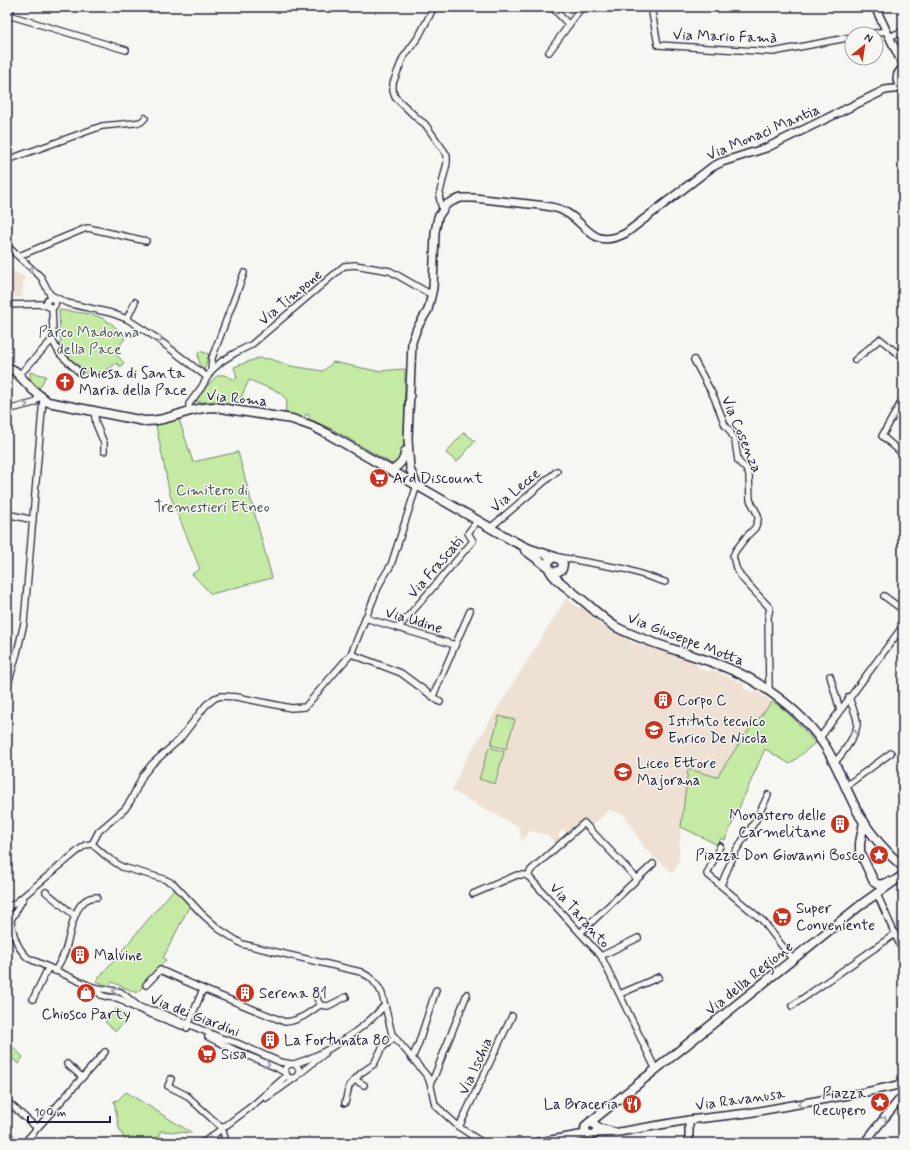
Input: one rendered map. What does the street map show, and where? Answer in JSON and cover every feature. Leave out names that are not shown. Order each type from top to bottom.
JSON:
[{"type":"main road","points":[[7,367],[20,374],[41,397]]},
{"type":"main road","name":"Via Roma","points":[[41,397],[55,404],[152,421],[168,419],[203,407],[283,418],[301,422],[328,434],[417,485]]},
{"type":"main road","points":[[417,485],[515,542],[556,557],[562,561],[562,574],[564,579],[579,596]]},
{"type":"main road","points":[[515,542],[549,569],[566,587],[579,596]]},
{"type":"main road","points":[[549,569],[550,560],[556,557]]},
{"type":"main road","points":[[549,569],[557,572],[562,568]]},
{"type":"main road","name":"Via Giuseppe Motta","points":[[579,596],[605,620],[616,626],[642,638],[716,663],[738,673],[769,691],[798,716],[819,738],[834,762],[864,822],[876,840],[903,867]]},
{"type":"main road","points":[[862,904],[875,890],[874,882],[860,852],[864,822]]},
{"type":"main road","points":[[860,852],[863,841],[868,839],[876,840]]},
{"type":"main road","points":[[874,882],[879,885],[893,881],[897,871],[895,860]]},
{"type":"main road","name":"Via della Regione","points":[[592,1128],[614,1105],[656,1070],[862,904],[893,881]]},
{"type":"main road","points":[[538,1143],[554,1140],[592,1128]]},
{"type":"street","points":[[92,844],[99,831],[125,809],[144,775],[163,754],[179,740],[209,702],[220,696],[237,696],[291,708],[305,707],[351,654],[380,583],[391,565],[417,485],[410,469],[408,439],[412,342],[414,334],[428,310],[432,295],[434,280],[435,232],[438,217],[442,209],[439,196],[447,163],[447,155],[425,124],[418,120],[396,97],[393,91],[393,83],[403,58],[419,36],[434,7]]},
{"type":"street","points":[[552,7],[569,25]]},
{"type":"street","points":[[549,52],[582,7]]},
{"type":"street","name":"Via Mario Famà","points":[[651,7],[658,45],[773,52],[844,39]]},
{"type":"street","points":[[875,7],[901,61],[898,84],[902,88]]},
{"type":"street","points":[[8,13],[126,50]]},
{"type":"street","points":[[884,34],[903,30]]},
{"type":"street","name":"Via Monaci Mantia","points":[[886,90],[894,82],[900,72]]},
{"type":"street","name":"Via Monaci Mantia","points":[[442,209],[447,204],[461,198],[474,198],[548,207],[564,211],[595,236],[602,238],[616,238],[626,233],[712,167],[722,162],[766,148],[886,90],[902,88]]},
{"type":"street","points":[[7,160],[102,126],[141,122],[145,118]]},
{"type":"street","points":[[19,256],[88,228],[146,241]]},
{"type":"street","points":[[7,246],[41,277],[53,298],[67,303],[111,313],[127,319],[155,337],[207,376]]},
{"type":"street","name":"Via Timpone","points":[[189,411],[189,404],[211,371],[235,352],[251,345],[344,266],[355,265],[390,271],[432,295]]},
{"type":"street","points":[[211,371],[212,358],[244,273]]},
{"type":"street","points":[[20,374],[52,340],[51,306],[48,301],[53,298]]},
{"type":"street","points":[[127,319],[135,302]]},
{"type":"street","points":[[7,305],[40,304],[51,306],[67,303]]},
{"type":"street","points":[[855,360],[880,339],[903,358]]},
{"type":"street","points":[[52,340],[60,354],[79,372]]},
{"type":"street","name":"Via Cosenza","points":[[694,360],[714,397],[725,425],[730,431],[734,441],[738,461],[746,469],[749,475],[750,500],[758,515],[758,520],[755,528],[746,537],[733,556],[736,568],[742,578],[770,608],[768,617],[769,691]]},
{"type":"street","points":[[7,410],[34,403],[41,397]]},
{"type":"street","points":[[7,688],[24,622],[33,520],[41,397]]},
{"type":"street","points":[[903,399],[882,436],[903,454]]},
{"type":"street","points":[[94,411],[96,424],[105,445],[104,451]]},
{"type":"street","points":[[403,476],[404,458],[408,439]]},
{"type":"street","points":[[392,470],[399,466],[404,458]]},
{"type":"street","points":[[403,476],[410,469]]},
{"type":"street","name":"Via Lecce","points":[[490,528],[557,471]]},
{"type":"street","points":[[7,514],[33,520]]},
{"type":"street","name":"Via Frascati","points":[[398,628],[473,541],[468,534],[478,520]]},
{"type":"street","points":[[556,557],[625,569],[665,582]]},
{"type":"street","points":[[562,568],[566,564],[583,561]]},
{"type":"street","points":[[884,596],[903,610]]},
{"type":"street","points":[[433,696],[470,611]]},
{"type":"street","name":"Via Udine","points":[[365,618],[455,645]]},
{"type":"street","points":[[819,738],[903,626]]},
{"type":"street","points":[[351,654],[401,674],[440,702]]},
{"type":"street","points":[[830,676],[840,710]]},
{"type":"street","points":[[834,762],[842,755],[857,730],[857,721],[849,697]]},
{"type":"street","points":[[846,786],[891,753]]},
{"type":"street","points":[[721,885],[735,852],[756,820],[768,795]]},
{"type":"street","points":[[473,894],[510,877],[525,875],[529,877],[531,870],[584,823],[637,879]]},
{"type":"street","points":[[7,906],[14,904],[84,845],[92,844],[107,857],[122,866],[164,879],[174,884],[214,925],[236,942],[366,974],[378,988],[385,1005],[390,1028],[395,1037],[424,1071],[430,1082],[435,1105],[459,1127],[483,1143]]},
{"type":"street","points":[[720,846],[707,874],[763,921],[793,960]]},
{"type":"street","points":[[580,933],[653,864]]},
{"type":"street","name":"Via Taranto","points":[[529,877],[601,956],[656,1070]]},
{"type":"street","points":[[46,892],[74,915]]},
{"type":"street","points":[[11,920],[26,894]]},
{"type":"street","points":[[877,894],[903,952]]},
{"type":"street","points":[[55,971],[66,950],[74,915],[82,903],[92,897],[97,897]]},
{"type":"street","name":"Via dei Giardini","points":[[7,906],[15,939],[22,953],[28,958],[92,987],[101,995],[117,998],[130,1005],[140,1008],[158,1011],[234,1050],[286,1073]]},
{"type":"street","points":[[792,1006],[895,934]]},
{"type":"street","points":[[601,956],[638,938]]},
{"type":"street","points":[[33,999],[48,968]]},
{"type":"street","points":[[146,985],[160,970],[285,1022],[293,1022],[307,1015],[320,1005],[328,1006],[346,998]]},
{"type":"street","points":[[620,994],[659,977]]},
{"type":"street","points":[[188,1027],[203,989]]},
{"type":"street","points":[[412,1058],[418,1045],[436,990]]},
{"type":"street","points":[[430,1082],[434,1077],[467,994]]},
{"type":"street","points":[[316,996],[320,1005]]},
{"type":"street","points":[[200,1143],[204,1142],[252,1106],[278,1090],[316,1062],[332,1047],[370,1020],[385,1005]]},
{"type":"street","name":"Via Ischia","points":[[459,1127],[512,1016]]},
{"type":"street","name":"Via dei Giardini","points":[[188,1027],[237,1043],[280,1062],[293,1064]]},
{"type":"street","points":[[345,1103],[349,1086],[374,1064],[382,1048],[395,1037]]},
{"type":"street","points":[[252,1106],[284,1078],[286,1067],[305,1061],[332,1047]]},
{"type":"street","points":[[24,1143],[104,1052]]},
{"type":"street","points":[[67,1064],[82,1077]]},
{"type":"street","points":[[293,1064],[299,1069],[297,1076]]},
{"type":"street","points":[[286,1073],[291,1077],[297,1076]]},
{"type":"street","points":[[171,1079],[168,1086],[186,1095],[222,1128],[225,1138],[218,1143]]},
{"type":"street","points":[[355,1080],[364,1085]]},
{"type":"street","name":"Via Ravanusa","points":[[592,1128],[619,1132],[689,1120],[748,1113],[903,1084]]},
{"type":"street","points":[[864,1143],[903,1095]]},
{"type":"street","points":[[9,1103],[38,1128]]},
{"type":"street","points":[[689,1120],[689,1143]]},
{"type":"shaded area","points":[[7,271],[14,271],[24,277],[22,297],[7,297]]},
{"type":"shaded area","points":[[569,594],[570,601],[577,607],[583,607],[600,624],[630,638],[629,642],[648,646],[696,663],[698,668],[708,672],[713,670],[743,683],[744,688],[751,692],[756,691],[772,702],[744,736],[717,777],[688,769],[678,863],[673,873],[646,850],[623,814],[609,810],[591,827],[585,821],[587,820],[585,818],[568,834],[563,829],[558,835],[562,839],[556,843],[548,835],[530,831],[522,841],[519,827],[452,791],[463,764]]},
{"type":"green space","name":"Parco Madonna della Pace","points":[[59,310],[96,316],[111,323],[125,338],[115,353],[124,363],[120,367],[117,363],[108,369],[104,374],[88,376],[76,363],[61,351]]},
{"type":"green space","points":[[199,351],[209,354],[204,370],[201,368],[198,356]]},
{"type":"green space","points":[[258,358],[270,359],[291,366],[323,371],[333,362],[377,371],[405,369],[404,447],[401,459],[394,465],[332,429],[309,419],[309,415],[306,414],[304,418],[285,412],[287,400],[279,392],[249,380],[237,406],[218,402],[197,402],[196,399],[217,376],[224,375],[235,380],[237,377],[234,367]]},
{"type":"green space","points":[[30,372],[46,376],[39,389],[30,379]]},
{"type":"green space","name":"Cimitero di Tremestieri Etneo","points":[[179,419],[193,462],[238,452],[272,578],[211,594],[192,574],[200,569],[170,495],[156,425]]},
{"type":"green space","points":[[464,432],[475,441],[457,462],[446,453]]},
{"type":"green space","points":[[772,702],[789,714],[815,743],[790,764],[765,749],[725,840],[721,838],[718,845],[681,827],[688,769],[717,777],[744,736]]},
{"type":"green space","points":[[499,716],[515,720],[506,749],[491,745]]},
{"type":"green space","points":[[489,747],[504,752],[495,784],[479,779]]},
{"type":"green space","points":[[175,888],[189,903],[189,907],[163,958],[166,960],[137,993],[112,982],[109,986],[96,981]]},
{"type":"green space","points":[[117,1008],[128,1017],[116,1031],[105,1022]]},
{"type":"green space","points":[[7,1042],[23,1057],[18,1064],[12,1058],[7,1067]]},
{"type":"green space","points":[[126,1092],[192,1133],[160,1131],[159,1143],[126,1143],[119,1128],[114,1101],[118,1100]]},
{"type":"green space","points":[[7,1129],[21,1142],[20,1143],[7,1143]]},
{"type":"place","name":"Chiesa di Santa Maria della Pace","points":[[65,382]]},
{"type":"place","name":"Ard Discount","points":[[379,478]]},
{"type":"place","name":"Corpo C","points":[[663,700]]},
{"type":"place","name":"Istituto tecnico Enrico De Nicola","points":[[654,730]]},
{"type":"place","name":"Liceo Ettore Majorana","points":[[623,772]]},
{"type":"place","name":"Monastero delle Carmelitane","points":[[840,824]]},
{"type":"place","name":"Piazza Don Giovanni Bosco","points":[[879,855]]},
{"type":"place","name":"Super Conveniente","points":[[782,917]]},
{"type":"place","name":"Malvine","points":[[80,955]]},
{"type":"place","name":"Chiosco Party","points":[[86,993]]},
{"type":"place","name":"Serena 81","points":[[245,993]]},
{"type":"place","name":"La Fortunata 80","points":[[270,1040]]},
{"type":"place","name":"Sisa","points":[[207,1054]]},
{"type":"place","name":"Piazza Recupero","points":[[880,1102]]},
{"type":"place","name":"La Braceria","points":[[632,1104]]}]
